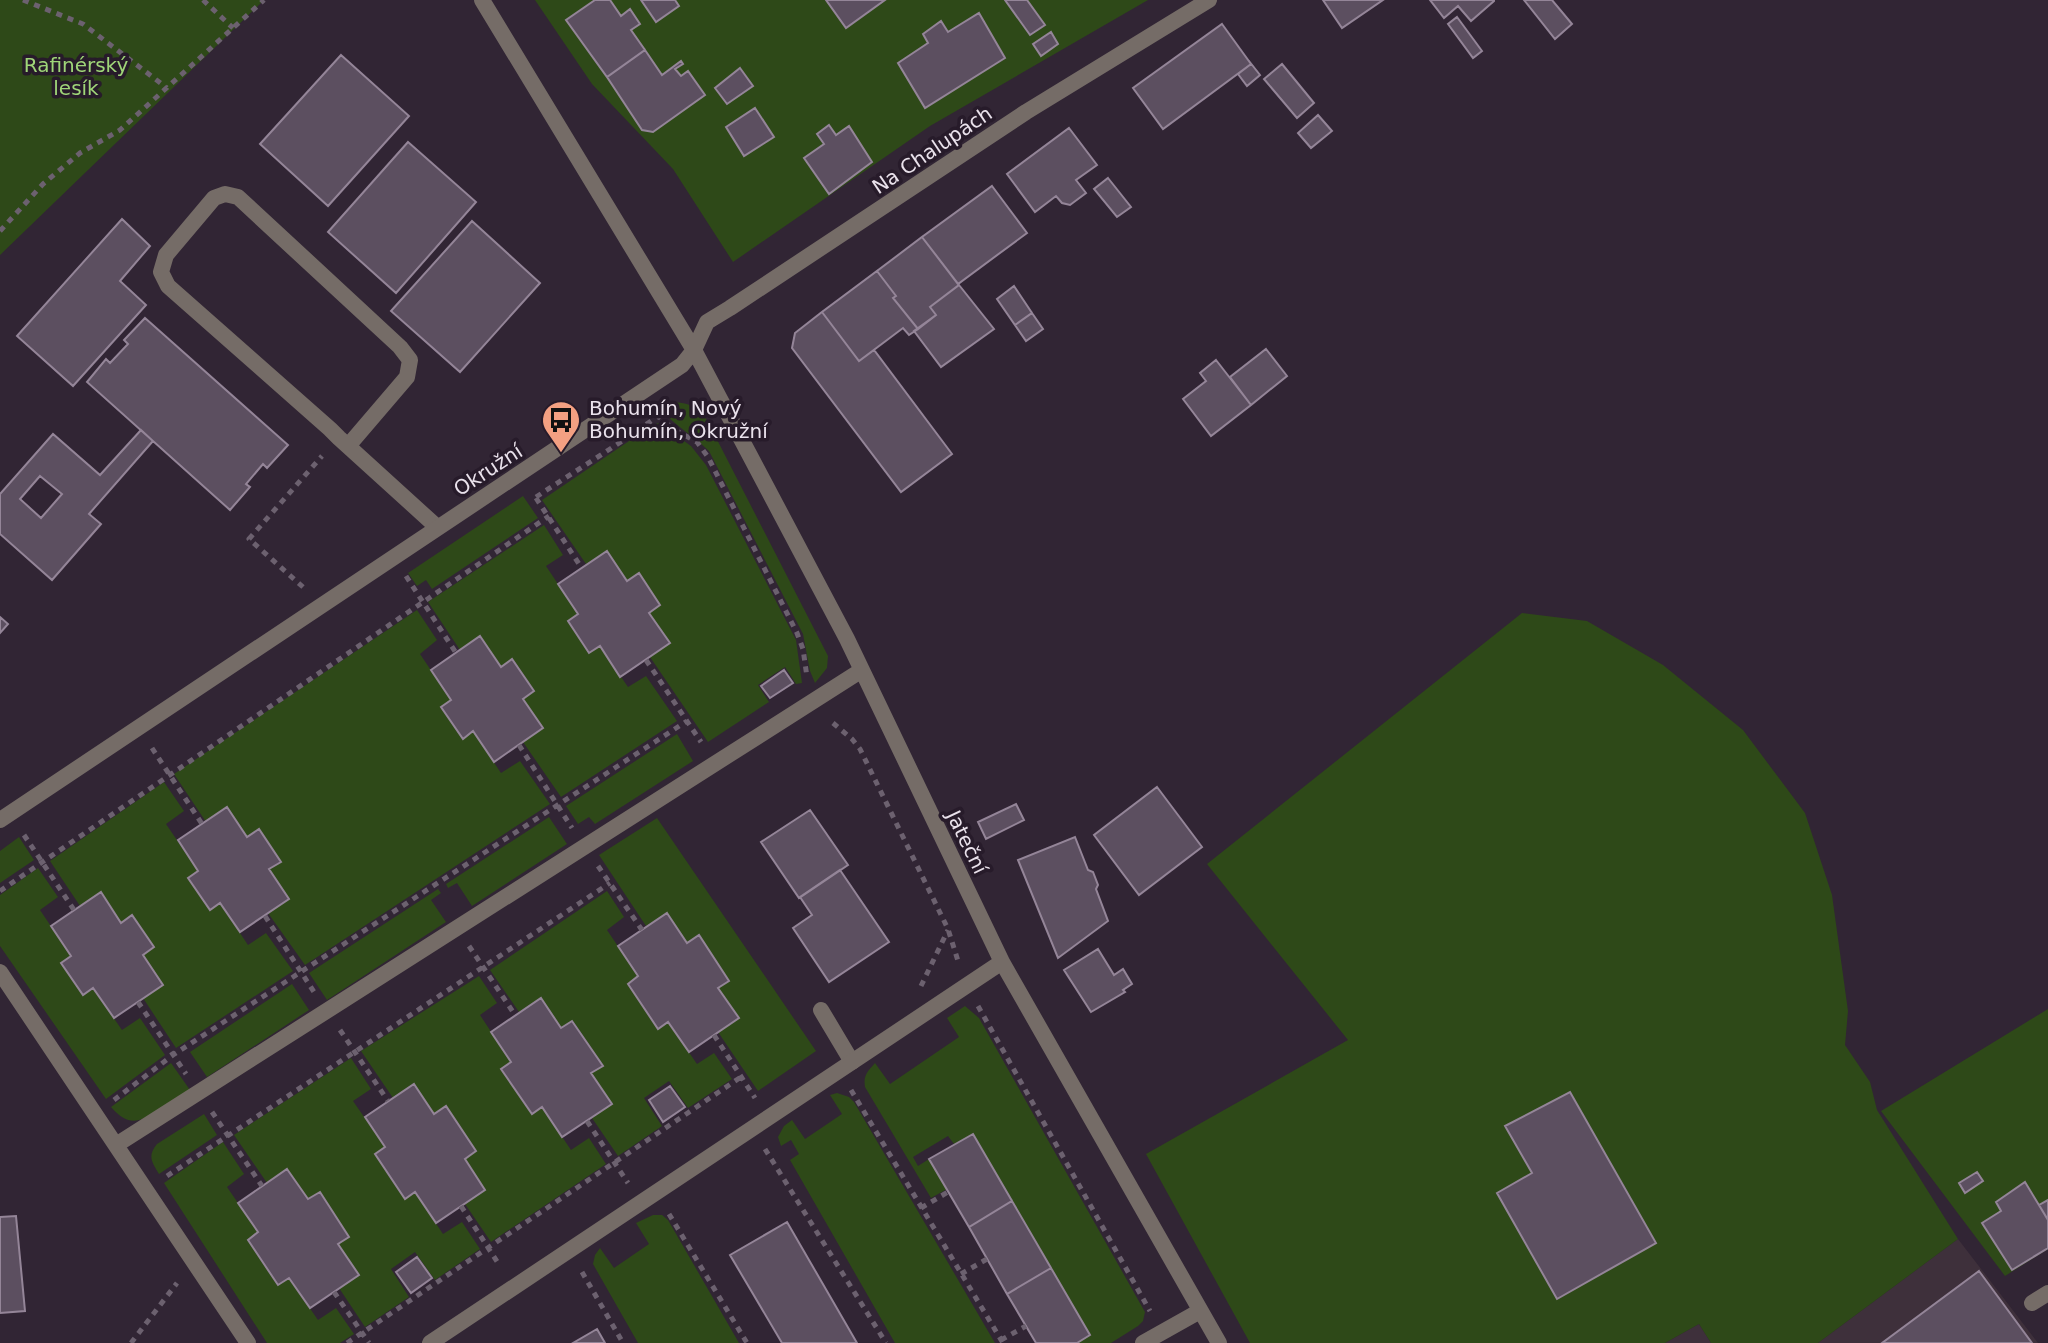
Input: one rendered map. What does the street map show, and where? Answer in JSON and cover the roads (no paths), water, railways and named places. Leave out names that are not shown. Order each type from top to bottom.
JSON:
[{"type":"street","points":[[482,0],[694,350]]},
{"type":"street","name":"Na Chalupách","points":[[694,350],[707,322],[1026,112],[1209,0]]},
{"type":"street","points":[[343,442],[407,377],[410,360],[400,347],[238,197],[225,194],[214,198],[166,255],[161,272],[168,286],[437,527]]},
{"type":"street","name":"Okružní","points":[[5,816],[682,365],[694,350]]},
{"type":"street","name":"Jateční","points":[[694,350],[862,670],[1002,962],[1219,1343]]},
{"type":"street","points":[[116,1145],[862,670]]},
{"type":"street","points":[[430,1343],[1002,962]]},
{"type":"street","points":[[0,972],[248,1343]]},
{"type":"street","points":[[821,1010],[846,1066]]},
{"type":"street","points":[[2032,1303],[2048,1293]]},
{"type":"street","points":[[1143,1343],[1200,1311]]},
{"type":"place","name":"Bohumín, Nový Bohumín, Okružní","points":[[561,454]]},
{"type":"park label","name":"Rafinérský lesík","points":[[76,76]]}]
